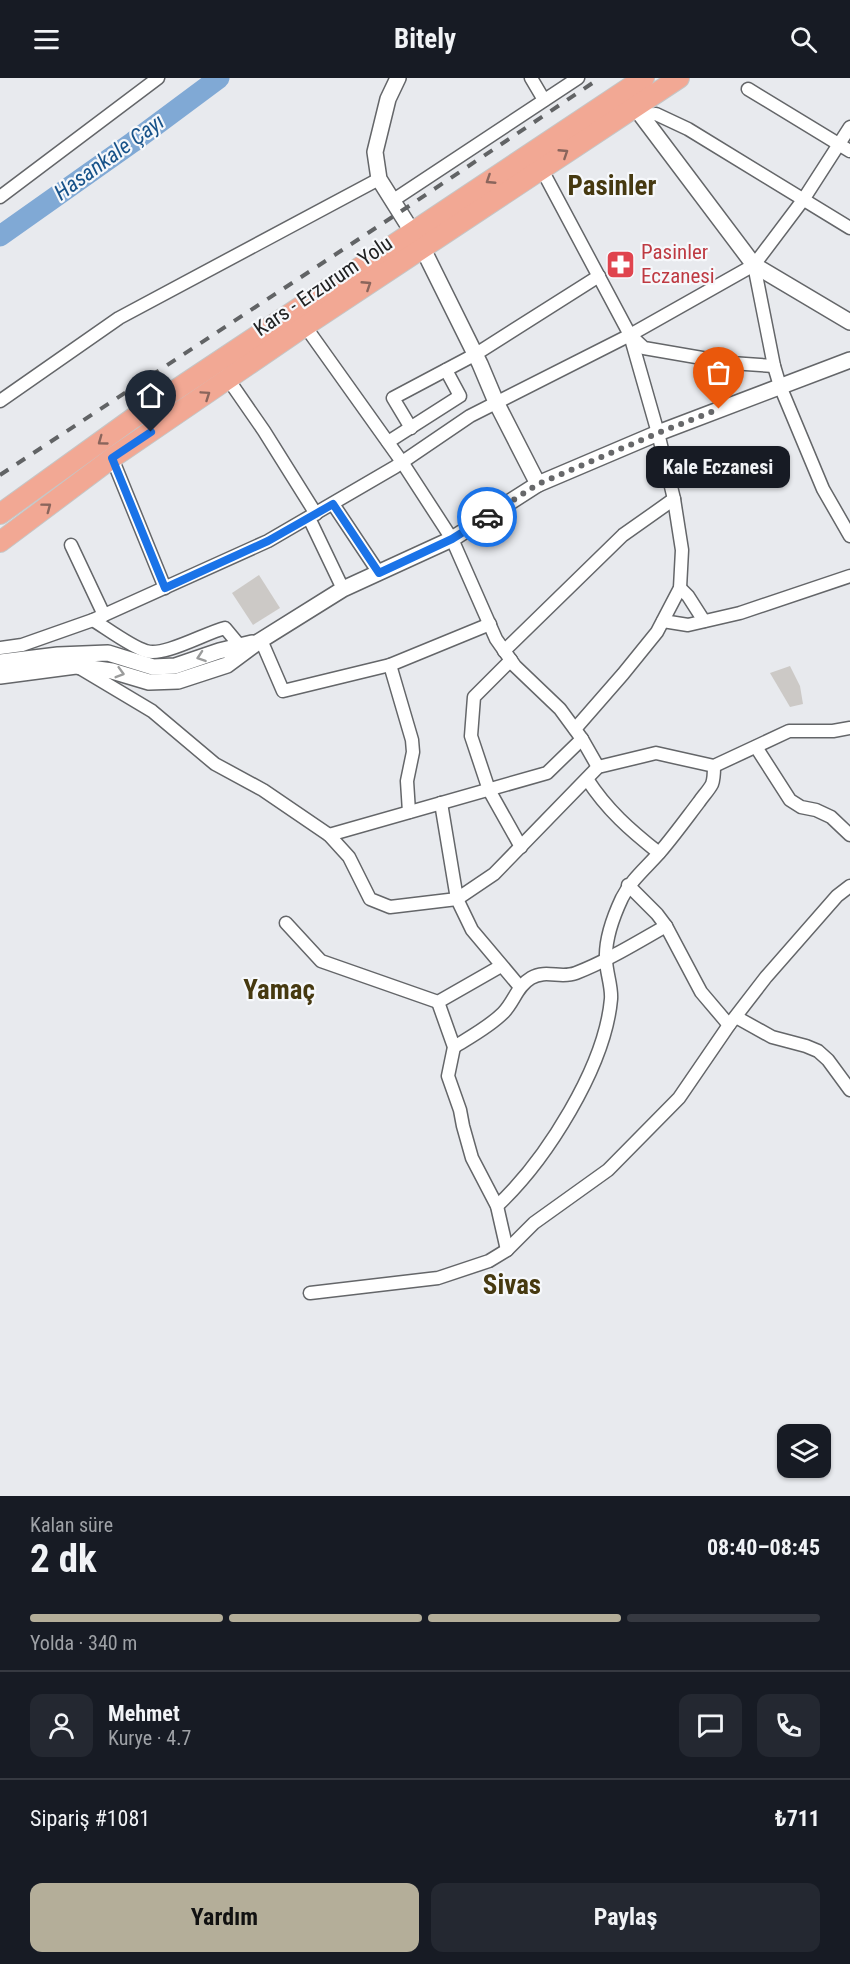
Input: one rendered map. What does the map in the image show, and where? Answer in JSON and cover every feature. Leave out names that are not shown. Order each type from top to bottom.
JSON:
[{"type":"highway","name":"Kars - Erzurum Yolu","points":[[0,514],[142,412],[644,78]]},
{"type":"highway","name":"Kars - Erzurum Yolu","points":[[0,543],[112,458],[541,168],[638,111],[679,78]]},
{"type":"street","points":[[0,197],[158,78]]},
{"type":"street","points":[[398,78],[388,99],[375,152],[379,179],[423,249],[538,484]]},
{"type":"street","points":[[531,78],[544,100]]},
{"type":"street","points":[[392,201],[578,78]]},
{"type":"street","points":[[748,89],[845,147]]},
{"type":"street","points":[[638,111],[656,114],[688,129],[850,228]]},
{"type":"street","points":[[638,111],[754,265],[850,322]]},
{"type":"street","points":[[0,648],[22,645],[99,618],[268,541],[402,462],[470,416],[630,334],[754,265],[845,147],[850,127]]},
{"type":"street","points":[[329,835],[547,773],[657,632],[680,588],[682,550],[674,499],[630,334],[541,168]]},
{"type":"street","points":[[0,401],[119,318],[379,179]]},
{"type":"street","points":[[754,265],[780,386],[823,489],[850,536]]},
{"type":"street","points":[[411,428],[393,398],[476,354],[599,276]]},
{"type":"street","points":[[305,326],[402,462],[452,539],[496,639],[515,666],[560,709],[579,734],[597,767]]},
{"type":"street","points":[[630,334],[644,348],[731,363],[774,366]]},
{"type":"street","points":[[0,676],[76,666],[112,670],[149,682],[178,681],[227,665],[259,641],[343,589],[452,539],[538,484],[658,433],[850,360]]},
{"type":"street","points":[[388,442],[460,396],[446,370]]},
{"type":"street","points":[[228,379],[264,431],[313,516],[343,589]]},
{"type":"street","points":[[112,458],[165,588]]},
{"type":"street","points":[[520,847],[489,790],[471,736],[474,697],[508,655],[623,535],[674,499]]},
{"type":"street","points":[[333,504],[379,573]]},
{"type":"street","points":[[71,545],[99,618],[146,651],[160,652],[225,628],[240,646]]},
{"type":"street","points":[[663,621],[678,625],[740,613],[850,576]]},
{"type":"street","points":[[680,588],[704,621]]},
{"type":"street","points":[[259,641],[283,691],[390,665],[490,624]]},
{"type":"street","points":[[0,662],[58,655],[108,653],[153,667],[175,666],[219,651],[259,641]]},
{"type":"street","points":[[390,665],[412,740],[413,752],[407,781],[410,812]]},
{"type":"street","points":[[76,666],[152,711],[215,764],[263,790],[329,835],[350,857],[370,899],[390,907],[457,899],[494,874],[597,767],[657,753],[714,766],[789,731],[833,731],[850,728]]},
{"type":"street","points":[[756,747],[790,800],[801,807],[831,816],[850,835]]},
{"type":"street","points":[[497,1206],[515,1189],[534,1165],[564,1119],[594,1065],[604,1038],[612,995],[606,960],[606,944],[619,905],[628,885],[659,853],[713,783],[714,766]]},
{"type":"street","points":[[587,779],[619,819],[659,853]]},
{"type":"street","points":[[441,803],[457,899],[472,930],[520,987]]},
{"type":"street","points":[[628,885],[666,926],[701,992],[733,1021],[818,1052],[828,1060],[850,1090]]},
{"type":"street","points":[[310,1293],[438,1278],[489,1261],[507,1250],[534,1223],[608,1170],[679,1098],[766,977],[837,897],[850,886]]},
{"type":"street","points":[[286,923],[321,961],[438,1002],[501,966]]},
{"type":"street","points":[[454,1047],[497,1019],[510,1005],[520,987],[532,978],[540,974],[573,974],[606,960],[666,926]]},
{"type":"street","points":[[438,1002],[454,1047],[448,1076],[460,1110],[472,1158],[497,1206],[507,1250]]},
{"type":"building","points":[[259,575],[280,608],[253,625],[232,593]]},
{"type":"building","points":[[790,666],[800,686],[803,704],[790,707],[770,673]]},
{"type":"waterway","name":"Hasankale Çayı","points":[[0,236],[219,78]]},
{"type":"railway","points":[[0,475],[600,78]]},
{"type":"way so far","points":[[487,517],[538,484],[719,409]]},
{"type":"place","name":"Pasinler Eczanesi","points":[[620,264]]},
{"type":"place","name":"Kale Eczanesi","points":[[719,409]]},
{"type":"district","name":"Pasinler","points":[[612,186]]},
{"type":"district","name":"Yamaç","points":[[279,990]]},
{"type":"district","name":"Sivas","points":[[512,1285]]},
{"type":"route","points":[[151,432],[112,458],[165,588],[268,541],[333,504],[379,573],[452,539],[487,517]]}]
